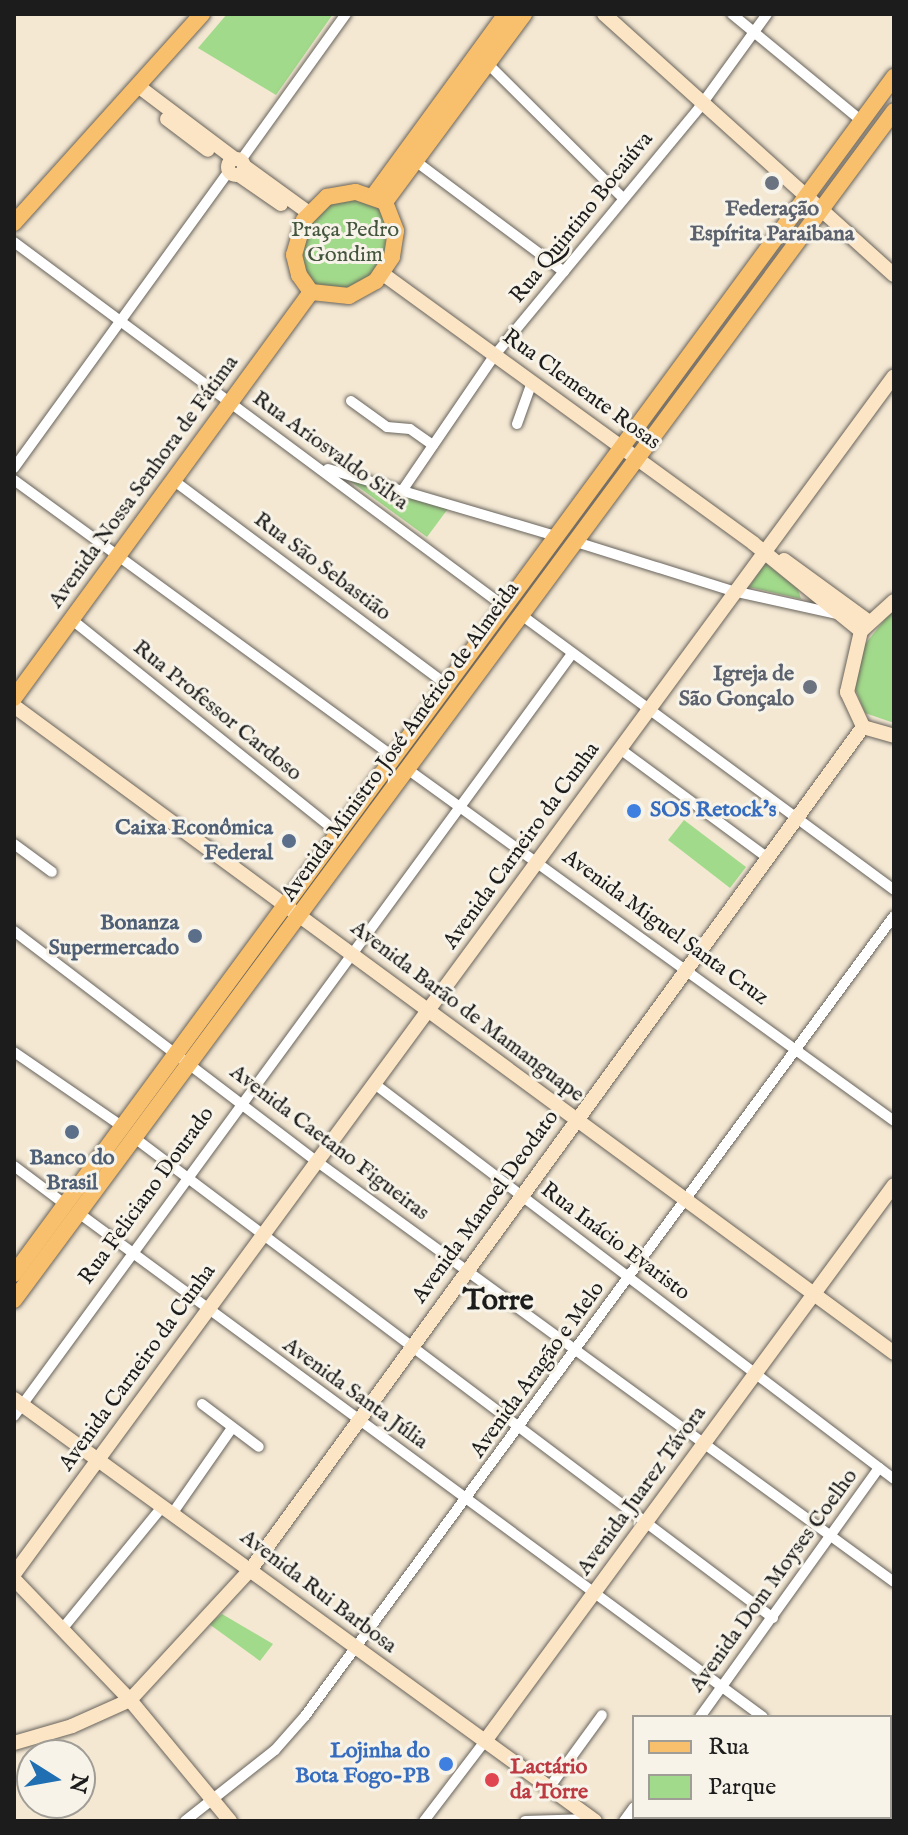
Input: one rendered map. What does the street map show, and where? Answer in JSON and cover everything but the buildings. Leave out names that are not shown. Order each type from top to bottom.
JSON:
[{"type":"main road","points":[[14,223],[202,14]]},
{"type":"main road","points":[[380,198],[506,14]]},
{"type":"main road","points":[[380,198],[414,160],[524,14]]},
{"type":"main road","name":"Avenida Ministro José Américo de Almeida","points":[[129,1133],[192,1064],[410,771],[556,536],[894,77]]},
{"type":"main road","name":"Avenida Ministro José Américo de Almeida","points":[[14,1300],[73,1209],[129,1133],[177,1052],[284,905],[447,685],[573,541],[637,458],[894,111]]},
{"type":"main road","points":[[336,194],[380,198],[396,239],[383,274],[349,296],[311,292],[299,275],[294,255],[306,217],[336,194]]},
{"type":"main road","name":"Avenida Nossa Senhora de Fátima","points":[[14,698],[115,554],[311,292]]},
{"type":"main road","name":"Avenida Ministro José Américo de Almeida","points":[[14,1274],[73,1209]]},
{"type":"street","points":[[14,468],[346,14]]},
{"type":"street","points":[[604,14],[894,275]]},
{"type":"street","points":[[732,14],[862,121]]},
{"type":"street","name":"Rua Quintino Bocaiúva","points":[[404,488],[494,356],[703,103],[767,14]]},
{"type":"street","points":[[486,62],[624,199]]},
{"type":"street","points":[[135,89],[306,217]]},
{"type":"street","points":[[414,160],[564,272]]},
{"type":"street","name":"Rua Ariosvaldo Silva","points":[[14,242],[118,323],[322,468],[894,890]]},
{"type":"street","name":"Rua Clemente Rosas","points":[[383,274],[864,626]]},
{"type":"street","name":"Avenida Carneiro da Cunha","points":[[14,1577],[539,862],[733,591],[759,547],[894,376]]},
{"type":"street","points":[[517,424],[532,382]]},
{"type":"street","points":[[351,401],[387,427],[410,429],[433,445]]},
{"type":"street","points":[[322,468],[404,488],[556,536]]},
{"type":"street","points":[[14,480],[394,757]]},
{"type":"street","name":"Rua São Sebastião","points":[[173,480],[447,685]]},
{"type":"street","name":"Rua Clemente Rosas","points":[[573,541],[733,591],[837,614],[864,626]]},
{"type":"street","name":"Rua Clemente Rosas","points":[[759,547],[837,614]]},
{"type":"street","points":[[894,601],[864,626],[847,692],[863,727],[894,736]]},
{"type":"street","name":"Rua Professor Cardoso","points":[[71,619],[338,833]]},
{"type":"street","name":"Rua Feliciano Dourado","points":[[16,1407],[572,654]]},
{"type":"street","name":"Avenida Barão de Mamanguape","points":[[14,706],[431,1009],[575,1121],[894,1353]]},
{"type":"street","name":"Avenida Manoel Deodato","points":[[130,1700],[251,1569],[863,727]]},
{"type":"street","points":[[620,749],[769,859]]},
{"type":"street","name":"Avenida Miguel Santa Cruz","points":[[410,771],[894,1121]]},
{"type":"street","points":[[14,844],[52,872]]},
{"type":"street","name":"Avenida Aragão e Melo","points":[[185,1821],[214,1802],[290,1736],[467,1502],[687,1201],[795,1047],[894,916]]},
{"type":"street","name":"Avenida Caetano Figueiras","points":[[14,931],[319,1163],[894,1582]]},
{"type":"street","points":[[14,1052],[129,1133],[773,1618]]},
{"type":"street","name":"Rua Inácio Evaristo","points":[[376,1085],[894,1479]]},
{"type":"street","name":"Avenida Santa Júlia","points":[[14,1166],[593,1595],[760,1715]]},
{"type":"street","name":"Avenida Juarez Távora","points":[[424,1821],[815,1296],[894,1185]]},
{"type":"street","points":[[202,1404],[259,1447]]},
{"type":"street","name":"Avenida Rui Barbosa","points":[[16,1407],[99,1459],[594,1820]]},
{"type":"street","points":[[63,1628],[168,1510],[232,1428]]},
{"type":"street","name":"Avenida Dom Moyses Coelho","points":[[702,1715],[879,1468]]},
{"type":"street","points":[[14,1577],[130,1700],[230,1821]]},
{"type":"street","points":[[14,1743],[72,1726],[130,1700]]},
{"type":"street","points":[[549,1788],[602,1715]]},
{"type":"street","points":[[525,1821],[594,1820]]},
{"type":"green space","points":[[227,14],[333,14],[276,95],[198,48]]},
{"type":"green space","name":"Praça Pedro Gondim","points":[[352,196],[379,208],[387,223],[384,263],[353,291],[331,294],[312,284],[301,260],[308,226],[319,208]]},
{"type":"green space","points":[[342,475],[450,506],[427,537]]},
{"type":"green space","points":[[765,563],[798,589],[801,599],[749,587]]},
{"type":"green space","points":[[894,608],[894,723],[865,713],[854,686],[862,648]]},
{"type":"green space","points":[[684,820],[746,867],[730,888],[668,840]]},
{"type":"green space","points":[[222,1614],[273,1644],[260,1661],[209,1624]]},
{"type":"place","name":"Federação Espírita Paraibana","points":[[772,183]]},
{"type":"place","name":"Igreja de São Gonçalo","points":[[810,687]]},
{"type":"place","name":"SOS Retock's","points":[[634,811]]},
{"type":"place","name":"Caixa Econômica Federal","points":[[289,841]]},
{"type":"place","name":"Bonanza Supermercado","points":[[195,936]]},
{"type":"place","name":"Banco do Brasil","points":[[72,1132]]},
{"type":"place","name":"Lojinha do Bota Fogo-PB","points":[[446,1764]]},
{"type":"place","name":"Lactário da Torre","points":[[492,1780]]},
{"type":"district","name":"Torre","points":[[498,1301]]}]
